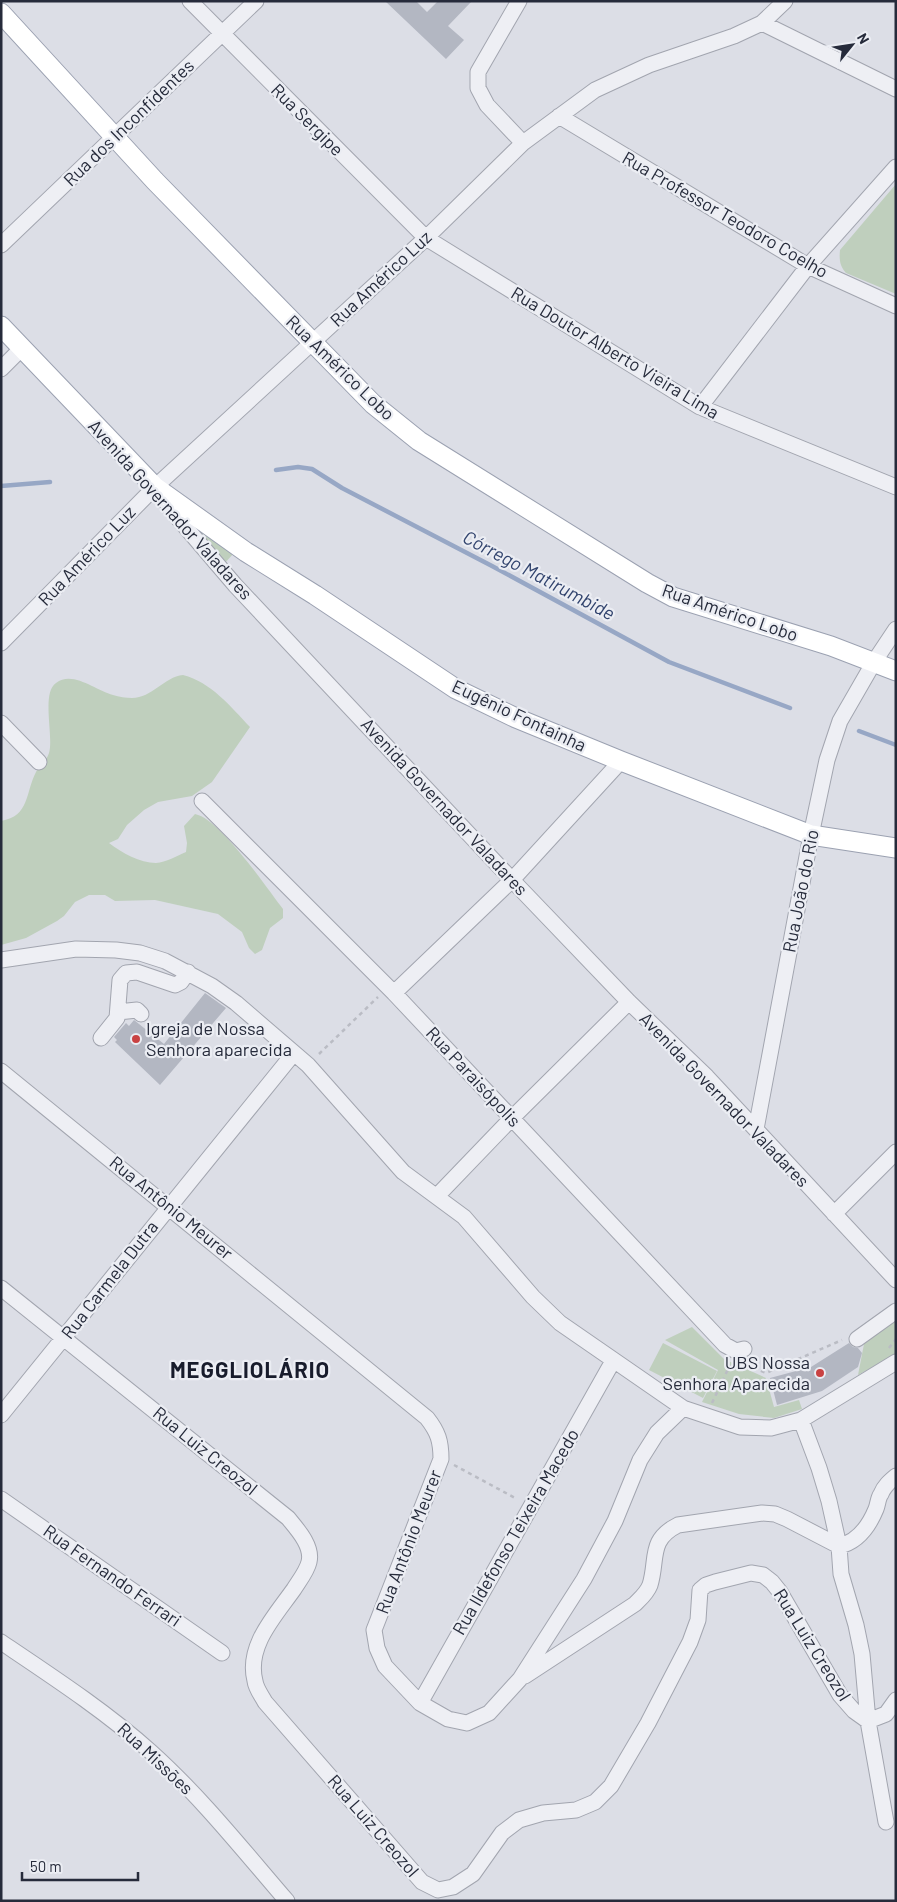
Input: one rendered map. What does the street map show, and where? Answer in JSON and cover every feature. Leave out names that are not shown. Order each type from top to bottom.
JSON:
[{"type":"main road","name":"Rua Américo Lobo","points":[[1,13],[155,181],[313,343],[373,404],[419,441],[647,582],[673,596],[831,646],[896,671]]},
{"type":"main road","name":"Avenida Governador Valadares","points":[[1,326],[155,487]]},
{"type":"main road","name":"Eugênio Fontainha","points":[[155,487],[246,552],[315,595],[456,689],[516,718],[811,835],[896,848]]},
{"type":"street","name":"Rua Sergipe","points":[[190,1],[426,238]]},
{"type":"street","name":"Rua dos Inconfidentes","points":[[1,245],[256,1]]},
{"type":"street","points":[[519,1],[478,72],[478,88],[487,105],[523,143]]},
{"type":"street","name":"Rua Américo Luz","points":[[1,644],[155,487],[426,238],[523,143],[595,90],[649,65],[734,36],[762,22],[784,1]]},
{"type":"street","points":[[762,22],[896,89]]},
{"type":"street","name":"Rua Professor Teodoro Coelho","points":[[559,116],[808,266],[896,306]]},
{"type":"street","points":[[700,407],[808,266],[896,167]]},
{"type":"street","name":"Rua Doutor Alberto Vieira Lima","points":[[426,238],[700,407],[896,487]]},
{"type":"street","points":[[1,369],[22,348]]},
{"type":"street","name":"Avenida Governador Valadares","points":[[155,487],[177,517],[236,585],[512,880],[629,1002],[707,1077],[896,1280]]},
{"type":"street","name":"Rua João do Rio","points":[[756,1129],[811,835],[827,760],[840,721],[874,662],[896,629]]},
{"type":"street","points":[[1,723],[39,762]]},
{"type":"street","points":[[391,990],[512,880],[621,761]]},
{"type":"street","name":"Rua Paraisópolis","points":[[202,801],[391,990],[725,1345],[736,1351],[739,1357]]},
{"type":"street","points":[[1,960],[76,950],[116,950],[140,953],[165,961],[188,972],[236,1003],[308,1064],[403,1172],[464,1217],[534,1297],[560,1323],[683,1408],[740,1427],[771,1428],[801,1420],[896,1362]]},
{"type":"street","points":[[101,1038],[117,1018],[120,980],[126,973],[137,972],[175,985],[181,982],[188,972]]},
{"type":"street","points":[[437,1196],[512,1118],[629,1002]]},
{"type":"street","points":[[118,1012],[137,1010],[141,1014]]},
{"type":"street","name":"Rua Carmela Dutra","points":[[2,1412],[294,1053]]},
{"type":"street","name":"Rua Antônio Meurer","points":[[1,1071],[427,1418],[437,1430],[441,1443],[442,1459],[374,1630],[377,1648],[385,1666],[420,1703],[448,1719],[467,1723],[489,1713],[520,1679],[584,1579],[615,1521],[640,1460],[657,1433],[683,1408]]},
{"type":"street","points":[[834,1214],[896,1152]]},
{"type":"street","name":"Rua Luiz Creozol","points":[[1,1288],[288,1518],[300,1531],[308,1548],[310,1561],[303,1575],[260,1639],[254,1653],[252,1668],[255,1684],[265,1702],[422,1882],[438,1890],[453,1887],[473,1874],[502,1833],[519,1820],[543,1812],[576,1810],[595,1802],[611,1786],[648,1723],[690,1642],[698,1620],[700,1590],[706,1585],[751,1573],[763,1575],[772,1582],[780,1592],[840,1696],[868,1721]]},
{"type":"street","points":[[857,1339],[896,1311]]},
{"type":"street","name":"Rua Ildefonso Teixeira Macedo","points":[[420,1703],[613,1361]]},
{"type":"street","points":[[801,1420],[819,1468],[829,1502],[839,1546],[842,1574],[856,1624],[862,1654],[868,1721],[886,1822]]},
{"type":"street","points":[[520,1679],[640,1599],[650,1586],[659,1540],[667,1531],[678,1525],[762,1513],[775,1514],[839,1546],[848,1544],[864,1530],[876,1509],[886,1484],[896,1476]]},
{"type":"street","name":"Rua Fernando Ferrari","points":[[1,1499],[222,1653]]},
{"type":"street","name":"Rua Missões","points":[[1,1642],[106,1714],[152,1753],[205,1806],[287,1901]]},
{"type":"street","points":[[868,1721],[886,1714],[896,1700]]},
{"type":"path","points":[[308,1064],[391,990]]},
{"type":"path","points":[[706,1416],[739,1357],[766,1373],[854,1335],[857,1339]]},
{"type":"path","points":[[442,1459],[531,1506]]},
{"type":"green space","points":[[896,184],[896,294],[846,273],[841,265],[840,250]]},
{"type":"green space","points":[[163,495],[241,545],[217,572]]},
{"type":"green space","points":[[183,675],[203,683],[211,689],[250,727],[212,782],[192,796],[158,802],[144,810],[127,825],[118,839],[109,843],[125,854],[138,859],[150,863],[160,862],[186,852],[187,843],[184,826],[195,814],[205,819],[217,828],[242,855],[283,909],[283,918],[270,928],[262,950],[255,954],[249,948],[242,932],[218,914],[155,900],[115,901],[105,895],[89,895],[75,902],[64,916],[57,921],[26,938],[1,945],[1,821],[17,814],[22,809],[36,772],[49,753],[49,696],[52,688],[56,683],[70,679],[77,680],[106,693],[132,698],[146,695],[170,679]]},
{"type":"green space","points":[[896,1319],[896,1354],[858,1375],[864,1344]]},
{"type":"green space","points":[[692,1327],[724,1359],[766,1378],[774,1407],[799,1400],[802,1409],[774,1418],[739,1414],[702,1402],[718,1370],[665,1340]]},
{"type":"green space","points":[[663,1343],[717,1371],[703,1398],[649,1370]]},
{"type":"building","points":[[385,1],[416,1],[427,12],[438,1],[472,1],[448,26],[464,40],[446,59]]},
{"type":"building","name":"Igreja de Nossa Senhora aparecida","points":[[205,993],[226,1008],[160,1085],[115,1042],[117,1040],[114,1037],[126,1023],[129,1026],[134,1020],[164,1044]]},
{"type":"building","name":"UBS Nossa Senhora Aparecida","points":[[849,1343],[853,1347],[858,1348],[862,1353],[858,1367],[822,1391],[777,1405],[770,1378],[811,1367]]},
{"type":"waterway","name":"Córrego Matirumbide","points":[[276,470],[298,467],[312,469],[342,488],[492,566],[669,662],[790,708]]},
{"type":"waterway","name":"Córrego Matirumbide","points":[[1,486],[50,482]]},
{"type":"waterway","name":"Córrego Matirumbide","points":[[859,731],[896,745]]},
{"type":"place","name":"Igreja de Nossa Senhora aparecida","points":[[136,1039]]},
{"type":"place","name":"UBS Nossa Senhora Aparecida","points":[[820,1373]]},
{"type":"district","name":"MEGGLIOLÁRIO","points":[[250,1370]]}]
